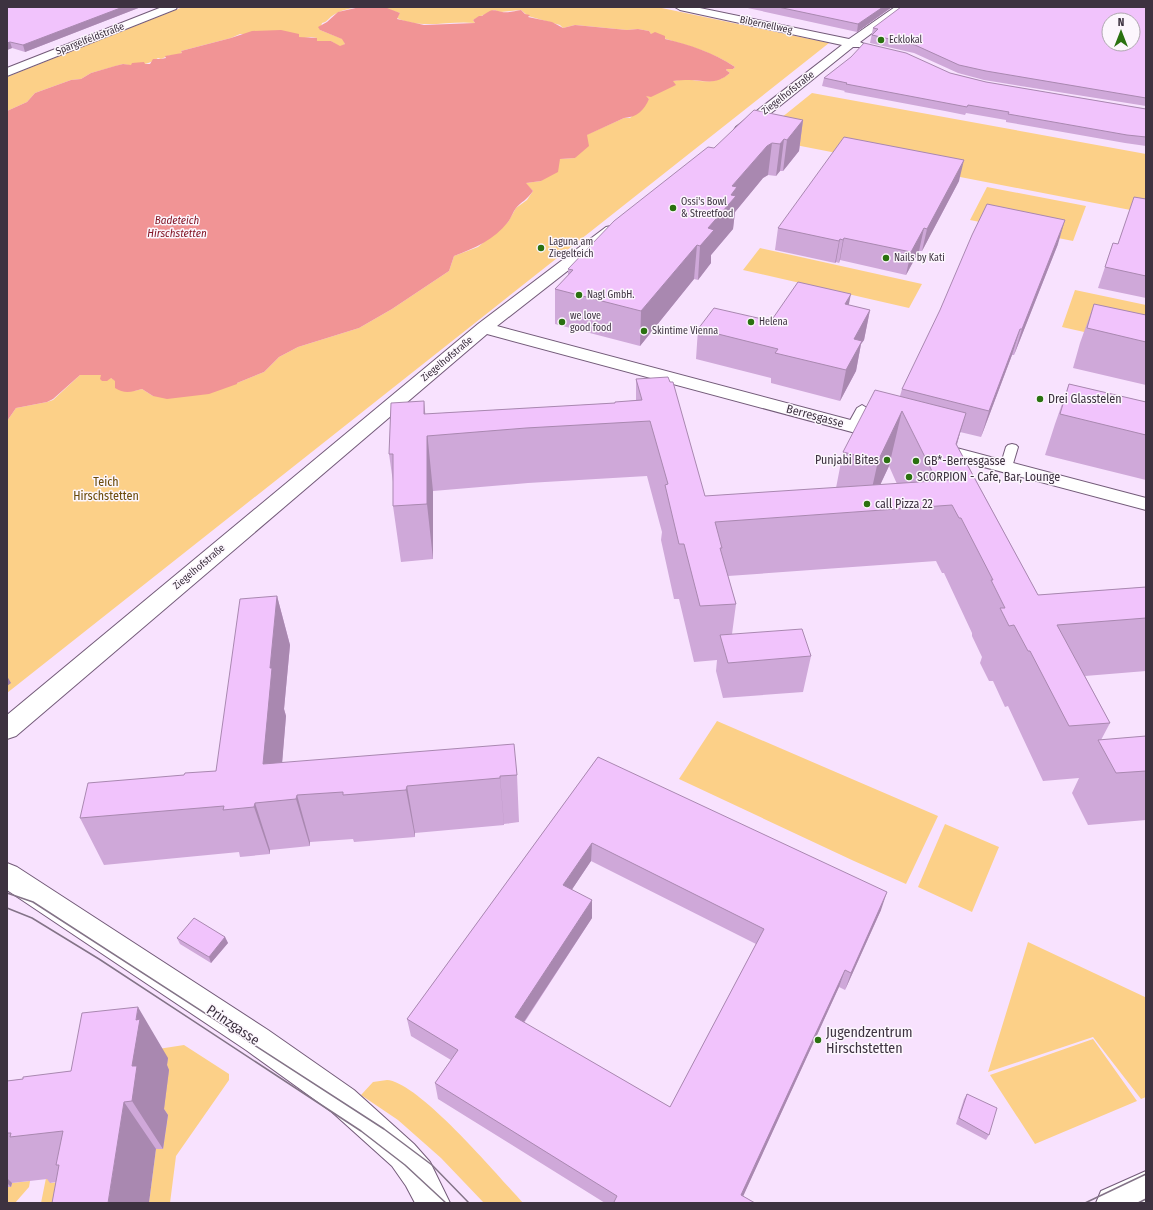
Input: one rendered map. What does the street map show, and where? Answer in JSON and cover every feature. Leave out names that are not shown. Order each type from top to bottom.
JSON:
[{"type":"street","name":"Spargelfeldstraße","points":[[7,72],[172,7]]},
{"type":"street","name":"Bibernellweg","points":[[680,7],[870,47]]},
{"type":"street","name":"Ziegelhofstraße","points":[[728,140],[851,43],[902,7]]},
{"type":"street","name":"Ziegelhofstraße","points":[[7,729],[484,328],[584,257],[622,221]]},
{"type":"street","name":"Berresgasse","points":[[484,328],[1146,504]]},
{"type":"street","name":"Prinzgasse","points":[[7,875],[257,1040],[343,1101],[403,1155],[418,1174],[433,1203]]},
{"type":"street","points":[[1113,1203],[1146,1187]]},
{"type":"lane","points":[[853,426],[862,408]]},
{"type":"lane","points":[[1006,467],[1012,448]]},
{"type":"lane","points":[[403,1155],[451,1203]]},
{"type":"green space","points":[[183,7],[360,7],[338,12],[322,23],[320,30],[343,39],[345,44],[340,47],[331,41],[316,41],[317,38],[311,37],[304,38],[240,34],[231,38],[181,51],[182,53],[176,55],[170,55],[161,59],[158,58],[146,64],[123,64],[91,73],[81,79],[71,80],[35,93],[27,102],[7,111],[7,77]]},
{"type":"green space","name":"Teich Hirschstetten","points":[[380,7],[657,7],[829,43],[7,693],[7,421],[16,408],[53,400],[80,375],[101,375],[111,378],[134,391],[142,389],[153,396],[237,383],[264,372],[279,357],[298,347],[359,328],[392,309],[449,271],[454,256],[478,247],[508,222],[516,208],[527,200],[533,191],[525,183],[541,181],[560,159],[575,158],[586,135],[624,118],[630,118],[649,99],[645,96],[675,85],[672,81],[707,81],[721,79],[730,73],[726,70],[727,69],[733,69],[735,67],[704,51],[651,34],[649,31],[638,29],[627,30],[575,25],[563,28],[560,25],[528,16],[521,10],[501,12],[494,10],[473,20],[475,23],[465,22],[426,24],[406,22],[397,18],[400,13]]},
{"type":"green space","points":[[812,93],[1146,154],[1146,213],[754,137]]},
{"type":"green space","points":[[987,187],[1086,206],[1073,241],[970,220]]},
{"type":"green space","points":[[760,248],[922,284],[909,308],[743,270]]},
{"type":"green space","points":[[1075,290],[1146,305],[1146,346],[1062,327]]},
{"type":"green space","points":[[717,721],[938,816],[906,884],[679,779]]},
{"type":"green space","points":[[945,824],[999,847],[972,912],[918,887]]},
{"type":"green space","points":[[1028,942],[1145,997],[1146,994],[1146,1097],[1141,1099],[1093,1037],[988,1072]]},
{"type":"green space","points":[[1093,1039],[1137,1101],[1035,1144],[990,1075]]},
{"type":"green space","points":[[184,1045],[229,1074],[229,1080],[176,1156],[170,1203],[149,1203],[156,1149],[163,1148],[168,1115],[126,1054]]},
{"type":"green space","points":[[387,1080],[401,1085],[418,1096],[438,1113],[478,1153],[523,1203],[484,1203],[441,1158],[398,1120],[361,1095],[373,1082]]},
{"type":"green space","points":[[46,1178],[51,1178],[51,1183],[82,1179],[95,1203],[41,1203]]},
{"type":"green space","points":[[30,1181],[29,1187],[15,1203],[7,1203],[7,1187],[11,1187],[12,1183]]},
{"type":"water","name":"Badeteich Hirschstetten","points":[[360,7],[387,8],[400,13],[397,19],[424,25],[475,23],[473,20],[487,12],[521,10],[525,14],[530,15],[528,17],[552,22],[563,28],[575,25],[627,30],[638,29],[649,31],[651,34],[655,32],[665,36],[665,39],[710,53],[735,67],[733,69],[727,69],[726,70],[730,73],[720,80],[673,81],[676,85],[651,97],[646,96],[649,99],[647,103],[643,110],[637,114],[624,118],[587,135],[589,146],[575,158],[560,159],[558,172],[541,181],[526,183],[533,191],[529,197],[516,208],[508,222],[497,234],[477,246],[454,256],[449,271],[392,309],[359,328],[298,347],[279,357],[264,372],[209,394],[167,399],[153,396],[142,389],[131,392],[122,391],[115,388],[115,381],[111,378],[107,381],[102,381],[100,379],[101,375],[80,375],[53,399],[47,402],[16,408],[7,421],[7,111],[27,102],[35,93],[71,80],[81,79],[91,73],[123,64],[131,65],[132,63],[144,62],[145,64],[150,64],[153,59],[166,58],[165,56],[182,53],[181,51],[252,31],[281,30],[299,34],[299,37],[317,38],[317,41],[331,41],[340,46],[345,44],[342,39],[320,30],[318,27],[327,22],[338,12]]},
{"type":"building","points":[[7,7],[123,7],[23,45],[10,42],[7,43]]},
{"type":"building","points":[[778,7],[883,7],[858,24]]},
{"type":"building","points":[[901,7],[1146,7],[1146,98],[986,71],[959,65],[915,45],[872,35],[878,29],[873,28]]},
{"type":"building","points":[[864,43],[906,53],[950,73],[986,82],[1146,109],[1146,137],[1008,114],[1009,112],[968,105],[967,107],[846,84],[847,83],[824,78],[851,57]]},
{"type":"building","points":[[754,110],[803,120],[787,140],[784,139],[780,144],[772,143],[767,146],[732,186],[737,187],[731,195],[736,196],[708,228],[714,230],[700,246],[697,245],[641,311],[555,289],[573,270],[568,269],[614,221],[708,147],[714,148]]},
{"type":"building","points":[[844,137],[964,160],[927,229],[924,228],[911,252],[844,238],[843,240],[840,239],[839,241],[778,228]]},
{"type":"building","points":[[1134,197],[1146,199],[1146,276],[1105,267],[1113,243],[1118,244]]},
{"type":"building","points":[[987,204],[1065,220],[1022,329],[1020,329],[989,411],[902,389],[940,310]]},
{"type":"building","points":[[798,282],[851,294],[845,304],[870,310],[854,339],[862,341],[846,370],[775,353],[778,349],[698,329],[714,308],[771,321]]},
{"type":"building","points":[[1094,304],[1146,315],[1146,342],[1087,328]]},
{"type":"building","points":[[668,377],[670,382],[673,382],[705,496],[949,480],[935,477],[902,411],[878,461],[843,452],[875,390],[966,413],[956,444],[1038,595],[1146,587],[1146,618],[1057,625],[1110,723],[1069,726],[1030,651],[1028,651],[1014,625],[1009,626],[1000,608],[1005,608],[991,580],[993,580],[961,518],[959,518],[952,505],[715,522],[722,548],[720,548],[736,604],[700,606],[684,544],[679,544],[665,485],[668,484],[650,421],[526,428],[427,436],[427,504],[393,506],[393,454],[389,454],[391,403],[424,401],[424,414],[615,403],[642,400],[636,379]]},
{"type":"building","points":[[1069,384],[1146,402],[1146,435],[1060,414]]},
{"type":"building","points":[[277,596],[263,764],[514,744],[517,775],[500,776],[500,778],[407,786],[406,790],[343,795],[343,792],[297,795],[296,799],[255,803],[254,807],[223,810],[224,806],[80,818],[88,783],[216,771],[240,599]]},
{"type":"building","points":[[802,629],[811,656],[728,663],[720,635]]},
{"type":"building","points":[[1146,736],[1146,771],[1116,773],[1098,740]]},
{"type":"building","points":[[598,757],[887,892],[851,973],[845,970],[741,1195],[755,1203],[615,1203],[614,1202],[617,1196],[435,1083],[458,1050],[407,1019]],"holes":[[[592,843],[764,929],[670,1107],[515,1017],[592,900],[563,885]]]},
{"type":"building","points":[[194,918],[225,937],[209,957],[177,938]]},
{"type":"building","points":[[138,1007],[136,1020],[140,1019],[132,1066],[137,1066],[132,1101],[124,1102],[108,1203],[52,1203],[59,1165],[56,1165],[63,1131],[10,1137],[11,1133],[7,1133],[7,1081],[23,1079],[23,1077],[71,1071],[82,1013]]},
{"type":"building","points":[[967,1094],[997,1108],[989,1135],[959,1118]]},
{"type":"tram line","points":[[7,893],[33,902],[384,1129],[432,1165],[469,1203]]},
{"type":"tram line","points":[[7,908],[32,918],[99,959],[361,1131],[405,1165],[446,1203]]},
{"type":"tram line","points":[[1085,1203],[1146,1174]]},
{"type":"tram line","points":[[1138,1203],[1146,1199]]},
{"type":"place","name":"Ecklokal","points":[[881,40]]},
{"type":"place","name":"Ossi's Bowl & Streetfood","points":[[673,208]]},
{"type":"place","name":"Laguna am Ziegelteich","points":[[541,248]]},
{"type":"place","name":"Nails by Kati","points":[[886,258]]},
{"type":"place","name":"Nagl GmbH.","points":[[579,295]]},
{"type":"place","name":"we love good food","points":[[562,322]]},
{"type":"place","name":"Helena","points":[[751,322]]},
{"type":"place","name":"Skintime Vienna","points":[[644,331]]},
{"type":"place","name":"Drei Glasstelen","points":[[1040,399]]},
{"type":"place","name":"Punjabi Bites","points":[[887,460]]},
{"type":"place","name":"GB*-Berresgasse","points":[[916,461]]},
{"type":"place","name":"SCORPION - Cafe, Bar, Lounge","points":[[909,477]]},
{"type":"place","name":"call Pizza 22","points":[[867,504]]},
{"type":"place","name":"Jugendzentrum Hirschstetten","points":[[818,1040]]}]
